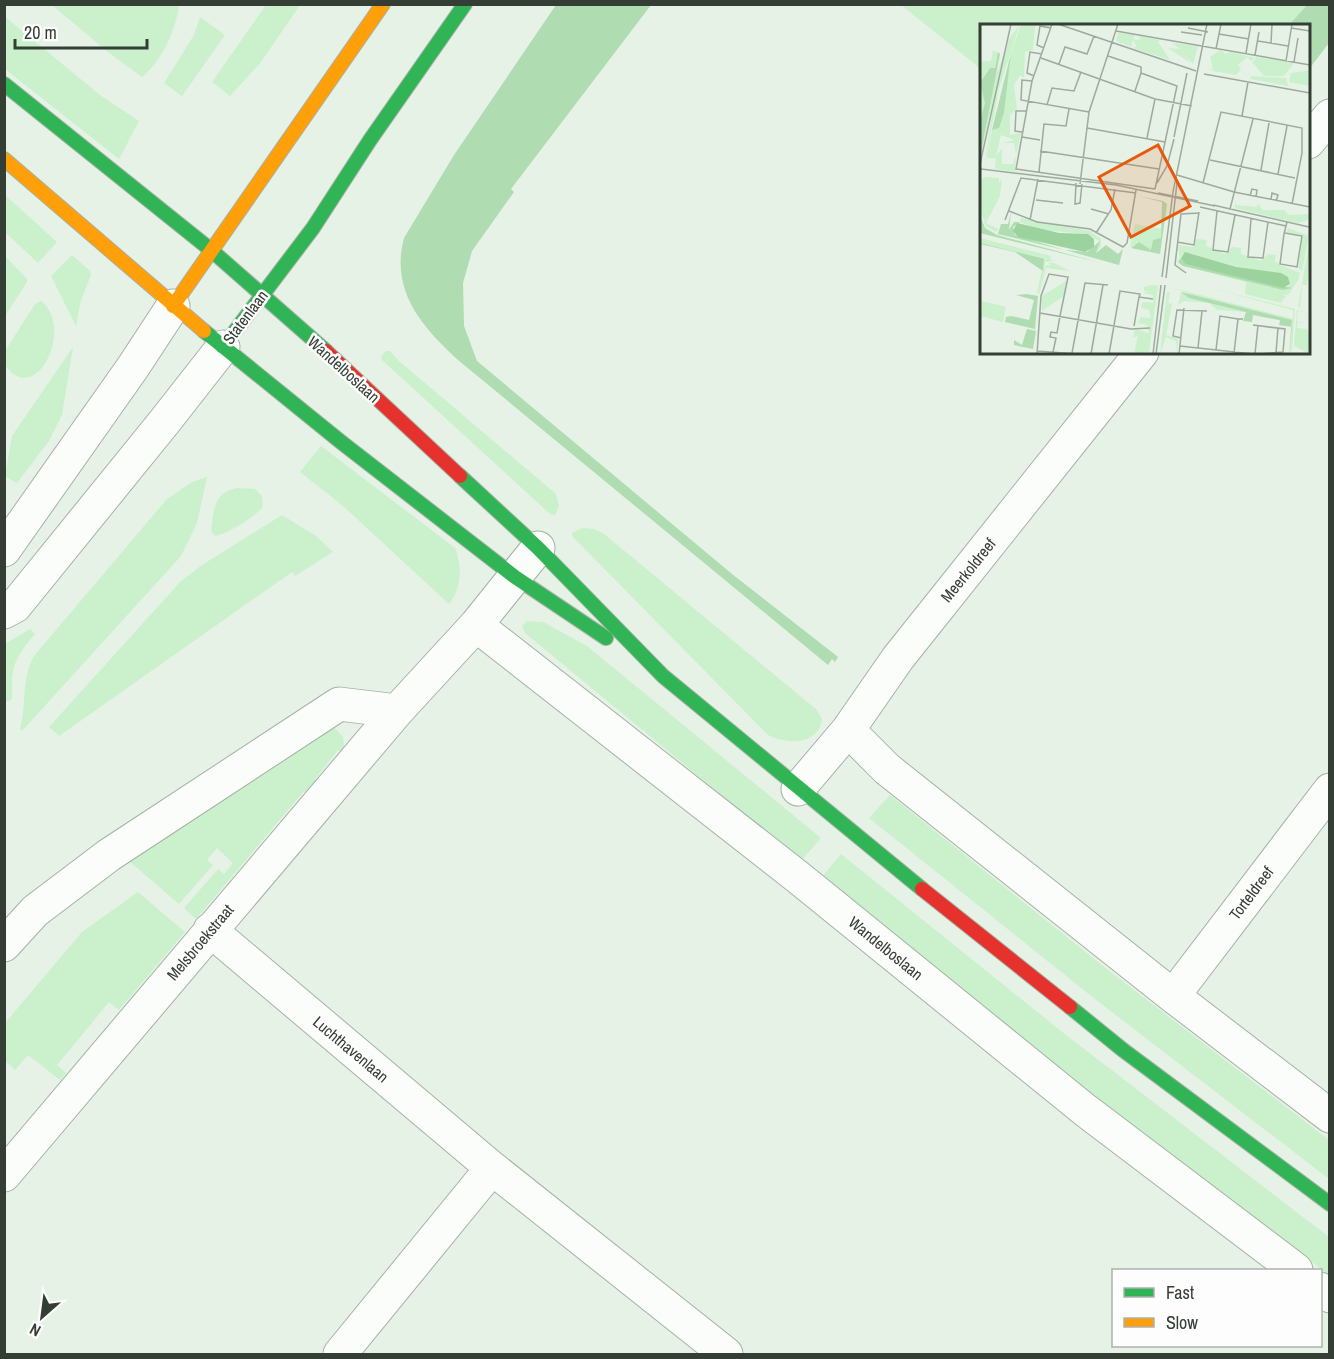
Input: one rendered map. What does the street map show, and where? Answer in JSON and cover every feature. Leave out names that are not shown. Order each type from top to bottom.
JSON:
[{"type":"street","points":[[4,550],[383,4]]},
{"type":"street","name":"Statenlaan","points":[[4,612],[15,606],[165,421],[262,296],[313,228],[370,140],[465,4]]},
{"type":"street","name":"Wandelboslaan","points":[[4,84],[211,250],[340,364],[538,548],[663,676],[798,789],[1123,1050],[1329,1204]]},
{"type":"street","points":[[1310,140],[1329,116]]},
{"type":"street","name":"Wandelboslaan","points":[[4,159],[173,306],[340,442],[515,577],[663,676]]},
{"type":"street","name":"Meerkoldreef","points":[[798,789],[848,730],[898,658],[1140,354]]},
{"type":"street","name":"Melsbroekstraat","points":[[4,1175],[397,711],[476,626],[538,548]]},
{"type":"street","name":"Wandelboslaan","points":[[476,626],[799,878],[1085,1110],[1295,1269]]},
{"type":"street","points":[[4,945],[35,911],[109,855],[339,704],[397,711]]},
{"type":"street","points":[[848,730],[887,769],[1173,996],[1329,1116]]},
{"type":"street","name":"Torteldreef","points":[[1173,996],[1329,790]]},
{"type":"street","name":"Luchthavenlaan","points":[[210,930],[492,1168],[726,1354]]},
{"type":"street","points":[[340,1354],[492,1168]]},
{"type":"green space","points":[[52,5],[179,5],[175,25],[162,54],[142,77],[109,53]]},
{"type":"green space","points":[[266,5],[300,5],[261,62],[230,96],[212,82]]},
{"type":"green space","points":[[556,5],[651,5],[511,189],[514,192],[472,251],[463,283],[464,326],[477,361],[732,574],[838,657],[835,662],[832,659],[828,665],[458,360],[421,321],[405,291],[401,275],[404,238],[454,155]]},
{"type":"green space","points":[[901,5],[1307,5],[1290,24],[980,24],[980,68]]},
{"type":"green space","points":[[1307,5],[1330,5],[1329,43],[1310,68],[1310,24],[1290,24]]},
{"type":"green space","points":[[4,16],[100,95],[139,121],[119,159],[5,69]]},
{"type":"green space","points":[[200,17],[225,35],[182,96],[164,83],[194,35]]},
{"type":"green space","points":[[4,194],[57,242],[38,263],[5,232]]},
{"type":"green space","points":[[72,255],[90,271],[91,275],[81,300],[76,326],[51,276]]},
{"type":"green space","points":[[5,256],[27,279],[27,282],[5,316]]},
{"type":"green space","points":[[41,301],[50,313],[54,328],[53,344],[48,359],[39,371],[29,377],[18,376],[6,366],[5,351],[35,304]]},
{"type":"green space","points":[[73,347],[62,415],[49,441],[17,483],[5,476],[12,436]]},
{"type":"green space","points":[[386,351],[390,351],[556,494],[559,506],[555,515],[550,514],[382,360],[381,356]]},
{"type":"green space","points":[[321,446],[455,548],[460,577],[449,604],[343,506],[300,472]]},
{"type":"green space","points":[[207,477],[197,523],[181,556],[22,731],[20,729],[27,673],[34,656],[167,499],[192,482]]},
{"type":"green space","points":[[255,489],[262,496],[263,506],[255,515],[241,524],[215,536],[211,531],[216,504],[228,490]]},
{"type":"green space","points":[[282,515],[316,536],[333,552],[295,576],[292,572],[59,736],[49,727],[181,581],[202,565]]},
{"type":"green space","points":[[582,528],[594,529],[604,534],[817,710],[822,719],[820,728],[815,734],[809,738],[793,741],[768,735],[573,537],[572,533]]},
{"type":"green space","points":[[527,621],[543,622],[587,646],[821,838],[801,861],[525,633],[522,626]]},
{"type":"green space","points":[[30,629],[35,634],[15,663],[12,698],[6,701],[5,644]]},
{"type":"green space","points":[[329,726],[335,728],[343,737],[344,747],[341,752],[338,750],[306,793],[304,791],[196,919],[184,908],[218,869],[224,874],[233,863],[217,848],[207,860],[213,865],[179,904],[122,855],[145,851],[319,729]]},
{"type":"green space","points":[[890,795],[1108,970],[1329,1140],[1329,1179],[1095,999],[869,818]]},
{"type":"green space","points":[[841,854],[1066,1035],[1329,1237],[1329,1275],[1104,1103],[821,878]]},
{"type":"green space","points":[[138,892],[185,932],[119,1010],[109,1002],[57,1065],[66,1073],[60,1080],[28,1055],[15,1070],[5,1061],[5,1023],[82,932]]},
{"type":"traffic: fast","points":[[223,347],[313,228],[370,140],[465,4]]},
{"type":"traffic: fast","points":[[4,84],[211,250],[326,351]]},
{"type":"traffic: fast","points":[[204,331],[341,442],[515,577],[606,638]]},
{"type":"traffic: fast","points":[[460,476],[538,548],[663,676],[922,889]]},
{"type":"traffic: fast","points":[[1070,1007],[1123,1050],[1330,1204]]},
{"type":"traffic: slow","points":[[173,306],[383,4]]},
{"type":"traffic: slow","points":[[4,159],[204,331]]},
{"type":"traffic: jam","points":[[326,351],[460,476]]},
{"type":"traffic: jam","points":[[922,889],[1070,1007]]}]
